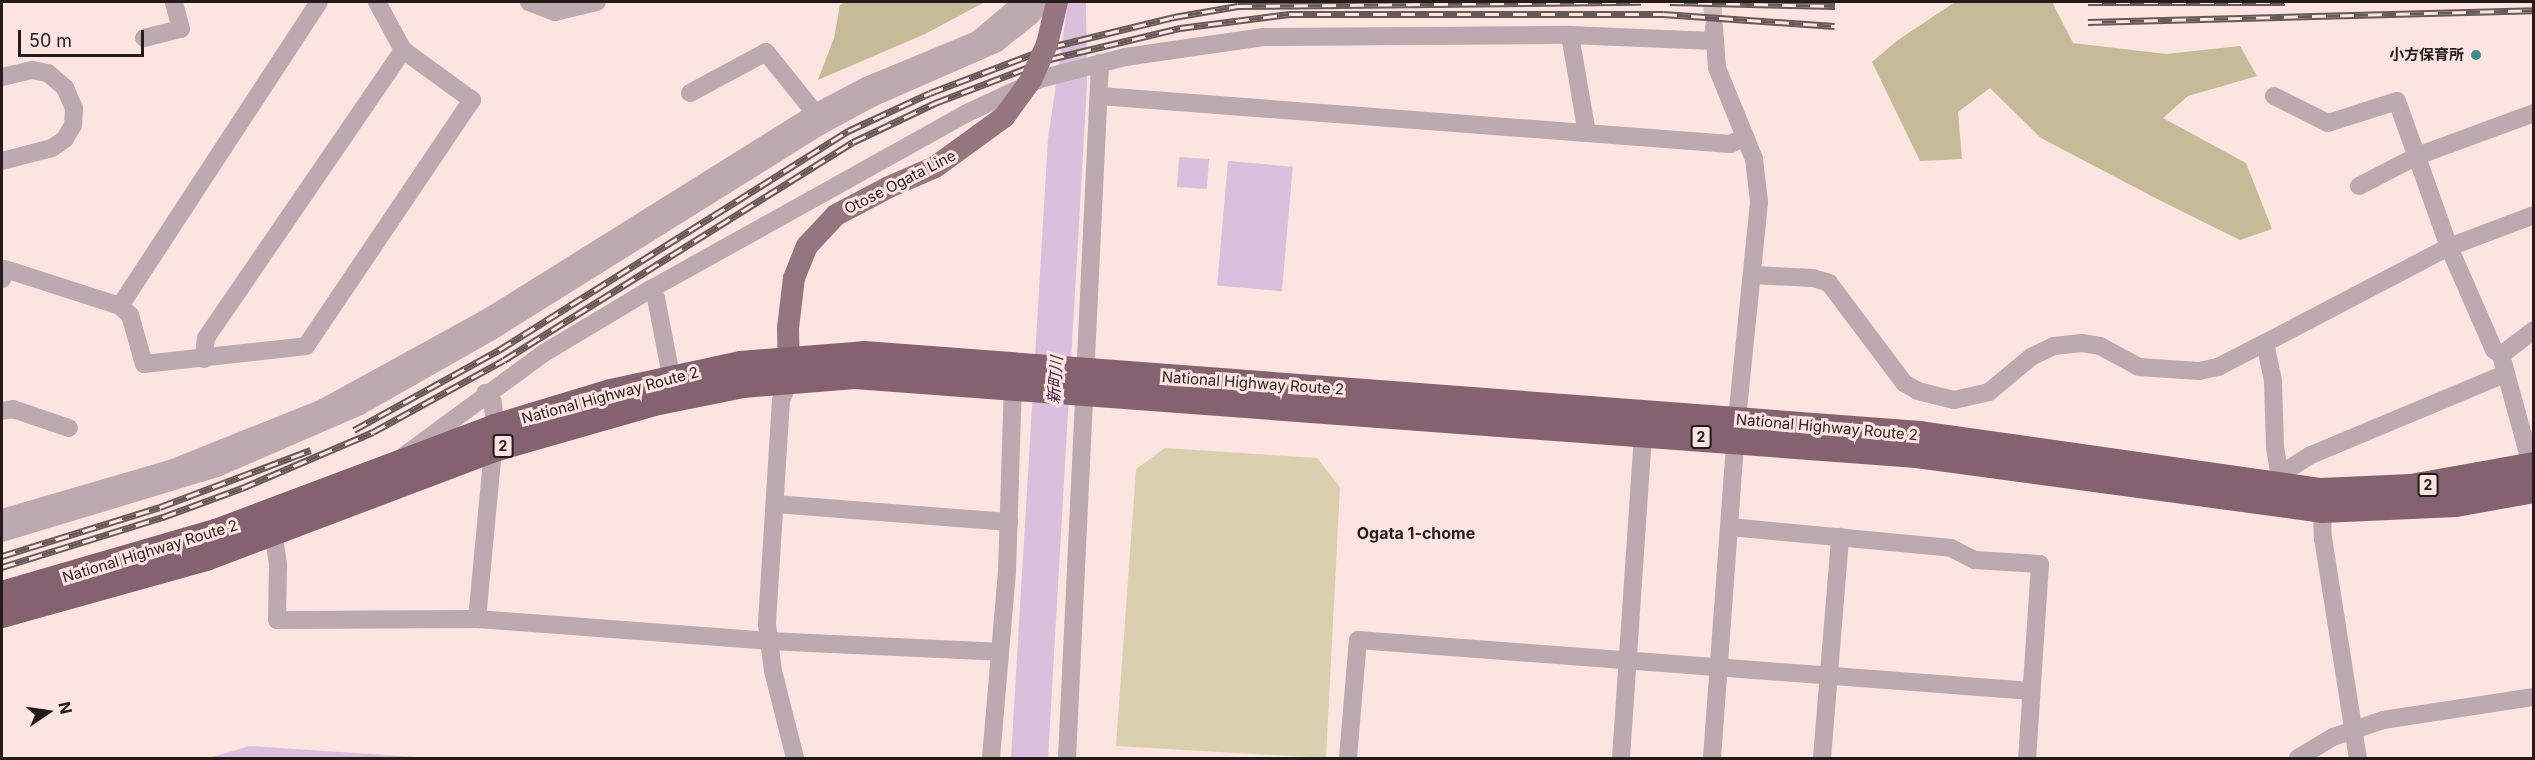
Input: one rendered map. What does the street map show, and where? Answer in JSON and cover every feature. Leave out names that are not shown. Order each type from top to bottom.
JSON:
[{"type":"highway","name":"National Highway Route 2","points":[[2,594],[216,532],[396,463],[789,369],[864,354],[1021,379],[1082,380],[1736,429],[1920,434],[2282,489],[2322,500],[2456,504],[2533,473]]},
{"type":"highway","name":"National Highway Route 2","points":[[2,615],[206,558],[494,438],[671,376],[789,369]]},
{"type":"highway","name":"National Highway Route 2","points":[[1082,380],[1643,433],[1736,429]]},
{"type":"main road","name":"Otose Ogata Line","points":[[789,369],[794,278],[807,246],[836,215],[935,167],[1004,117],[1031,80],[1047,44],[1057,2]]},
{"type":"street","points":[[144,38],[181,29],[174,2]]},
{"type":"street","points":[[120,306],[318,2]]},
{"type":"street","points":[[2,279],[5,269],[120,306],[130,315],[144,364],[306,346],[472,100],[403,50],[377,2]]},
{"type":"street","points":[[529,2],[555,12],[597,2]]},
{"type":"street","points":[[2,518],[173,468],[323,408],[487,318],[815,113],[866,86],[977,40],[1022,2]]},
{"type":"street","points":[[2,533],[217,468],[360,406],[503,324],[822,125],[872,98],[997,43],[1031,16],[1042,2]]},
{"type":"street","points":[[396,463],[485,393],[651,289],[965,114],[1040,79],[1095,64],[1264,37],[1714,33],[1724,87],[1746,137],[1759,176],[1752,275],[1736,429],[1712,759]]},
{"type":"street","points":[[1570,35],[1587,133]]},
{"type":"street","points":[[204,359],[206,338],[403,50]]},
{"type":"street","points":[[690,93],[766,52],[815,113]]},
{"type":"street","points":[[1067,759],[1082,380],[1100,96],[1095,64]]},
{"type":"street","points":[[2,77],[32,70],[48,73],[65,88],[74,108],[73,125],[65,139],[52,148],[2,161]]},
{"type":"street","points":[[1100,96],[1730,144],[1746,137]]},
{"type":"street","points":[[2274,96],[2328,123],[2397,101],[2449,247],[2494,350],[2501,355],[2533,473]]},
{"type":"street","points":[[2359,186],[2416,156],[2534,113]]},
{"type":"street","points":[[1752,275],[1813,278],[1829,283],[1904,383],[1918,391],[1954,400],[1989,392],[2031,357],[2054,346],[2082,343],[2100,346],[2139,367],[2199,371],[2218,367],[2449,247],[2534,215]]},
{"type":"street","points":[[651,289],[657,298],[671,376]]},
{"type":"street","points":[[2501,355],[2534,330]]},
{"type":"street","points":[[2265,343],[2276,407],[2275,447],[2282,489]]},
{"type":"street","points":[[789,369],[781,400],[768,641],[795,759]]},
{"type":"street","points":[[2282,489],[2311,455],[2505,374]]},
{"type":"street","points":[[991,759],[1021,379]]},
{"type":"street","points":[[477,618],[494,438],[493,402],[485,393]]},
{"type":"street","points":[[2,411],[13,409],[69,428]]},
{"type":"street","points":[[1621,759],[1643,433]]},
{"type":"street","points":[[2322,500],[2358,759]]},
{"type":"street","points":[[775,504],[1009,522]]},
{"type":"street","points":[[1730,527],[1951,548],[1976,560],[2040,564],[2027,759]]},
{"type":"street","points":[[273,532],[278,565],[277,620],[477,618],[768,641],[998,652]]},
{"type":"street","points":[[1822,759],[1840,537]]},
{"type":"street","points":[[1348,759],[1358,640],[2031,691]]},
{"type":"street","points":[[2298,759],[2353,728],[2534,697]]},
{"type":"shaded area","points":[[845,2],[985,2],[925,34],[818,80],[834,38],[840,5]]},
{"type":"shaded area","points":[[1955,2],[2055,2],[2053,4],[2073,43],[2166,54],[2240,46],[2257,76],[2188,96],[2163,118],[2246,163],[2272,229],[2240,240],[2163,202],[2041,138],[1990,88],[1958,112],[1962,159],[1920,161],[1872,62],[1898,40]]},
{"type":"shaded area","points":[[1165,448],[1317,458],[1340,487],[1326,758],[1116,746],[1136,469]]},
{"type":"water","name":"新町川","points":[[1068,2],[1086,2],[1087,85],[1048,758],[1011,758],[1048,139]]},
{"type":"water","points":[[1179,157],[1209,159],[1207,189],[1177,187]]},
{"type":"water","points":[[1228,161],[1293,167],[1282,291],[1217,286]]},
{"type":"water","points":[[250,746],[430,758],[209,758]]},
{"type":"tunnel","points":[[1712,2],[1714,26]]},
{"type":"railway","points":[[354,430],[499,350],[848,131],[930,93],[1051,47],[1174,17],[1238,6],[1641,2]]},
{"type":"railway","points":[[1670,2],[1835,6]]},
{"type":"railway","points":[[2088,2],[2285,2]]},
{"type":"railway","points":[[2088,22],[2534,10]]},
{"type":"railway","points":[[2,567],[163,517],[242,488],[373,432],[504,360],[853,142],[935,103],[1050,59],[1180,28],[1289,14],[1663,14],[1835,26]]},
{"type":"railway","points":[[2,556],[160,507],[311,450]]},
{"type":"place","name":"小方保育所","points":[[2476,55]]},
{"type":"district","name":"Ogata 1-chome","points":[[1416,533]]}]
